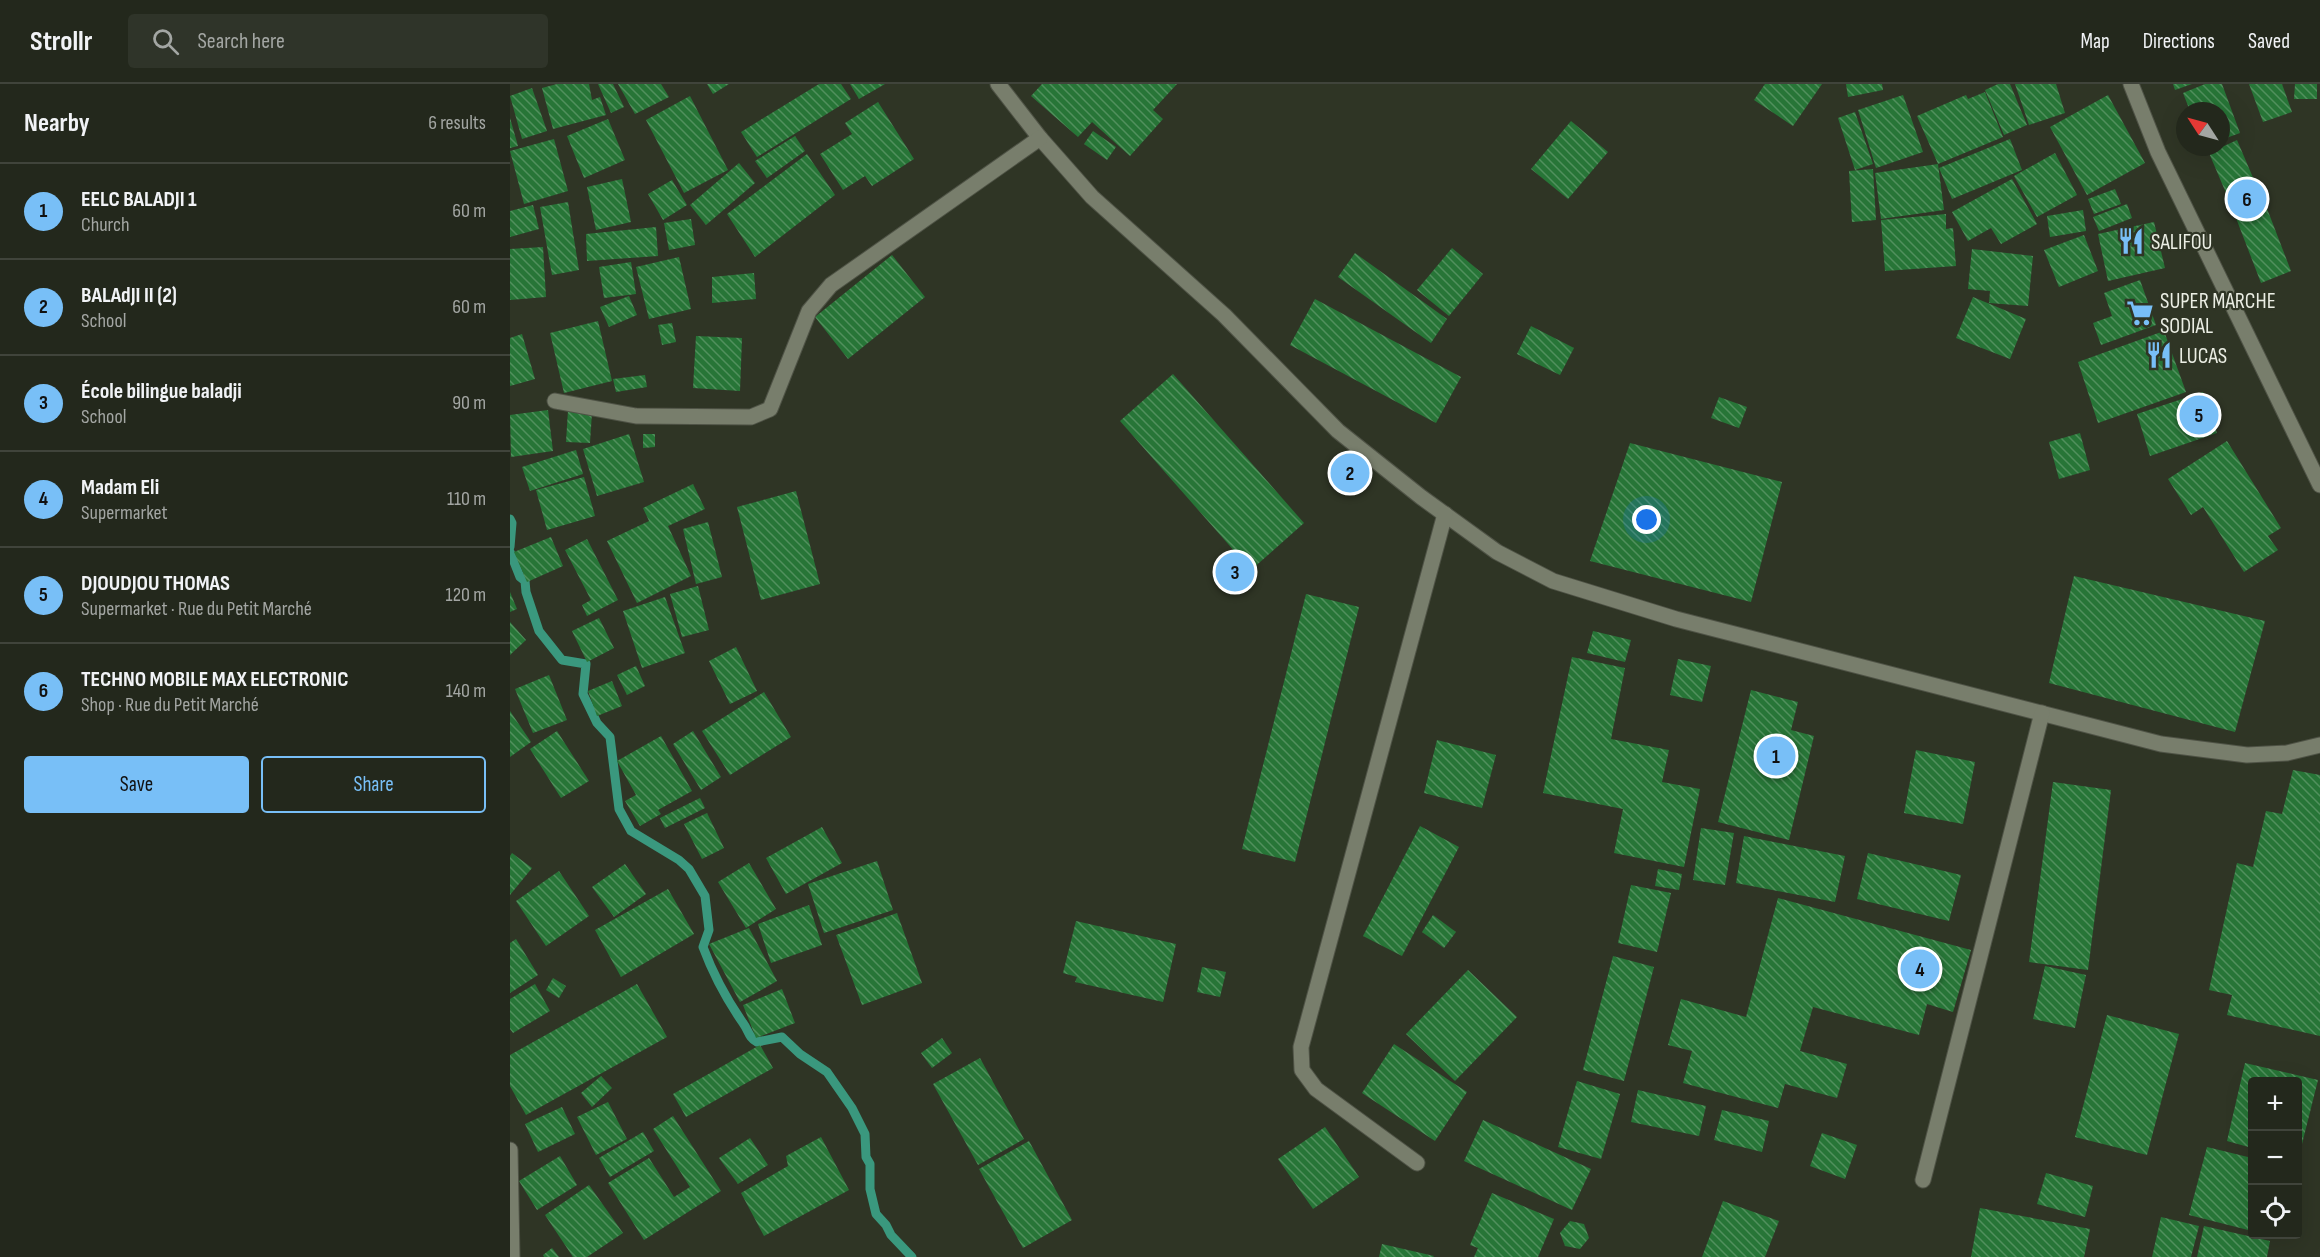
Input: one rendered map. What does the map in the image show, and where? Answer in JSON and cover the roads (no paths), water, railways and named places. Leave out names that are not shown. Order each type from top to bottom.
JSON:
[{"type":"street","points":[[998,84],[1040,138],[1092,197],[1224,315],[1338,431],[1497,552],[1553,581],[1676,619],[2162,744],[2247,755],[2287,753],[2320,745]]},
{"type":"street","points":[[2131,84],[2158,152],[2320,485]]},
{"type":"street","points":[[555,401],[636,416],[751,417],[770,409],[809,311],[831,285],[1040,138]]},
{"type":"street","points":[[1418,1163],[1316,1089],[1302,1070],[1301,1047],[1445,514]]},
{"type":"street","points":[[1923,1180],[2042,713]]},
{"type":"street","points":[[510,1150],[512,1257]]},
{"type":"waterway","points":[[510,519],[512,523],[510,547]]},
{"type":"waterway","points":[[510,552],[520,577],[525,581],[526,592],[539,631],[562,660],[586,664],[583,694],[597,723],[610,737],[619,809],[631,831],[679,860],[689,869],[705,896],[709,930],[703,947],[721,987],[752,1038],[757,1042],[782,1037],[800,1054],[827,1072],[852,1108],[865,1134],[866,1157],[870,1164],[870,1189],[876,1214],[891,1235],[912,1257]]},
{"type":"place","name":"TECHNO MOBILE MAX ELECTRONIC","points":[[2247,199]]},
{"type":"place","name":"SALIFOU","points":[[2131,241]]},
{"type":"place","name":"SUPER MARCHE SODIAL","points":[[2140,313]]},
{"type":"place","name":"LUCAS","points":[[2159,355]]},
{"type":"place","name":"DJOUDJOU THOMAS","points":[[2199,415]]},
{"type":"place","name":"BALAdJI II (2)","points":[[1350,473]]},
{"type":"place","name":"École bilingue baladji","points":[[1235,572]]},
{"type":"place","name":"EELC BALADJI 1","points":[[1776,756]]},
{"type":"place","name":"Madam Eli","points":[[1920,969]]}]
